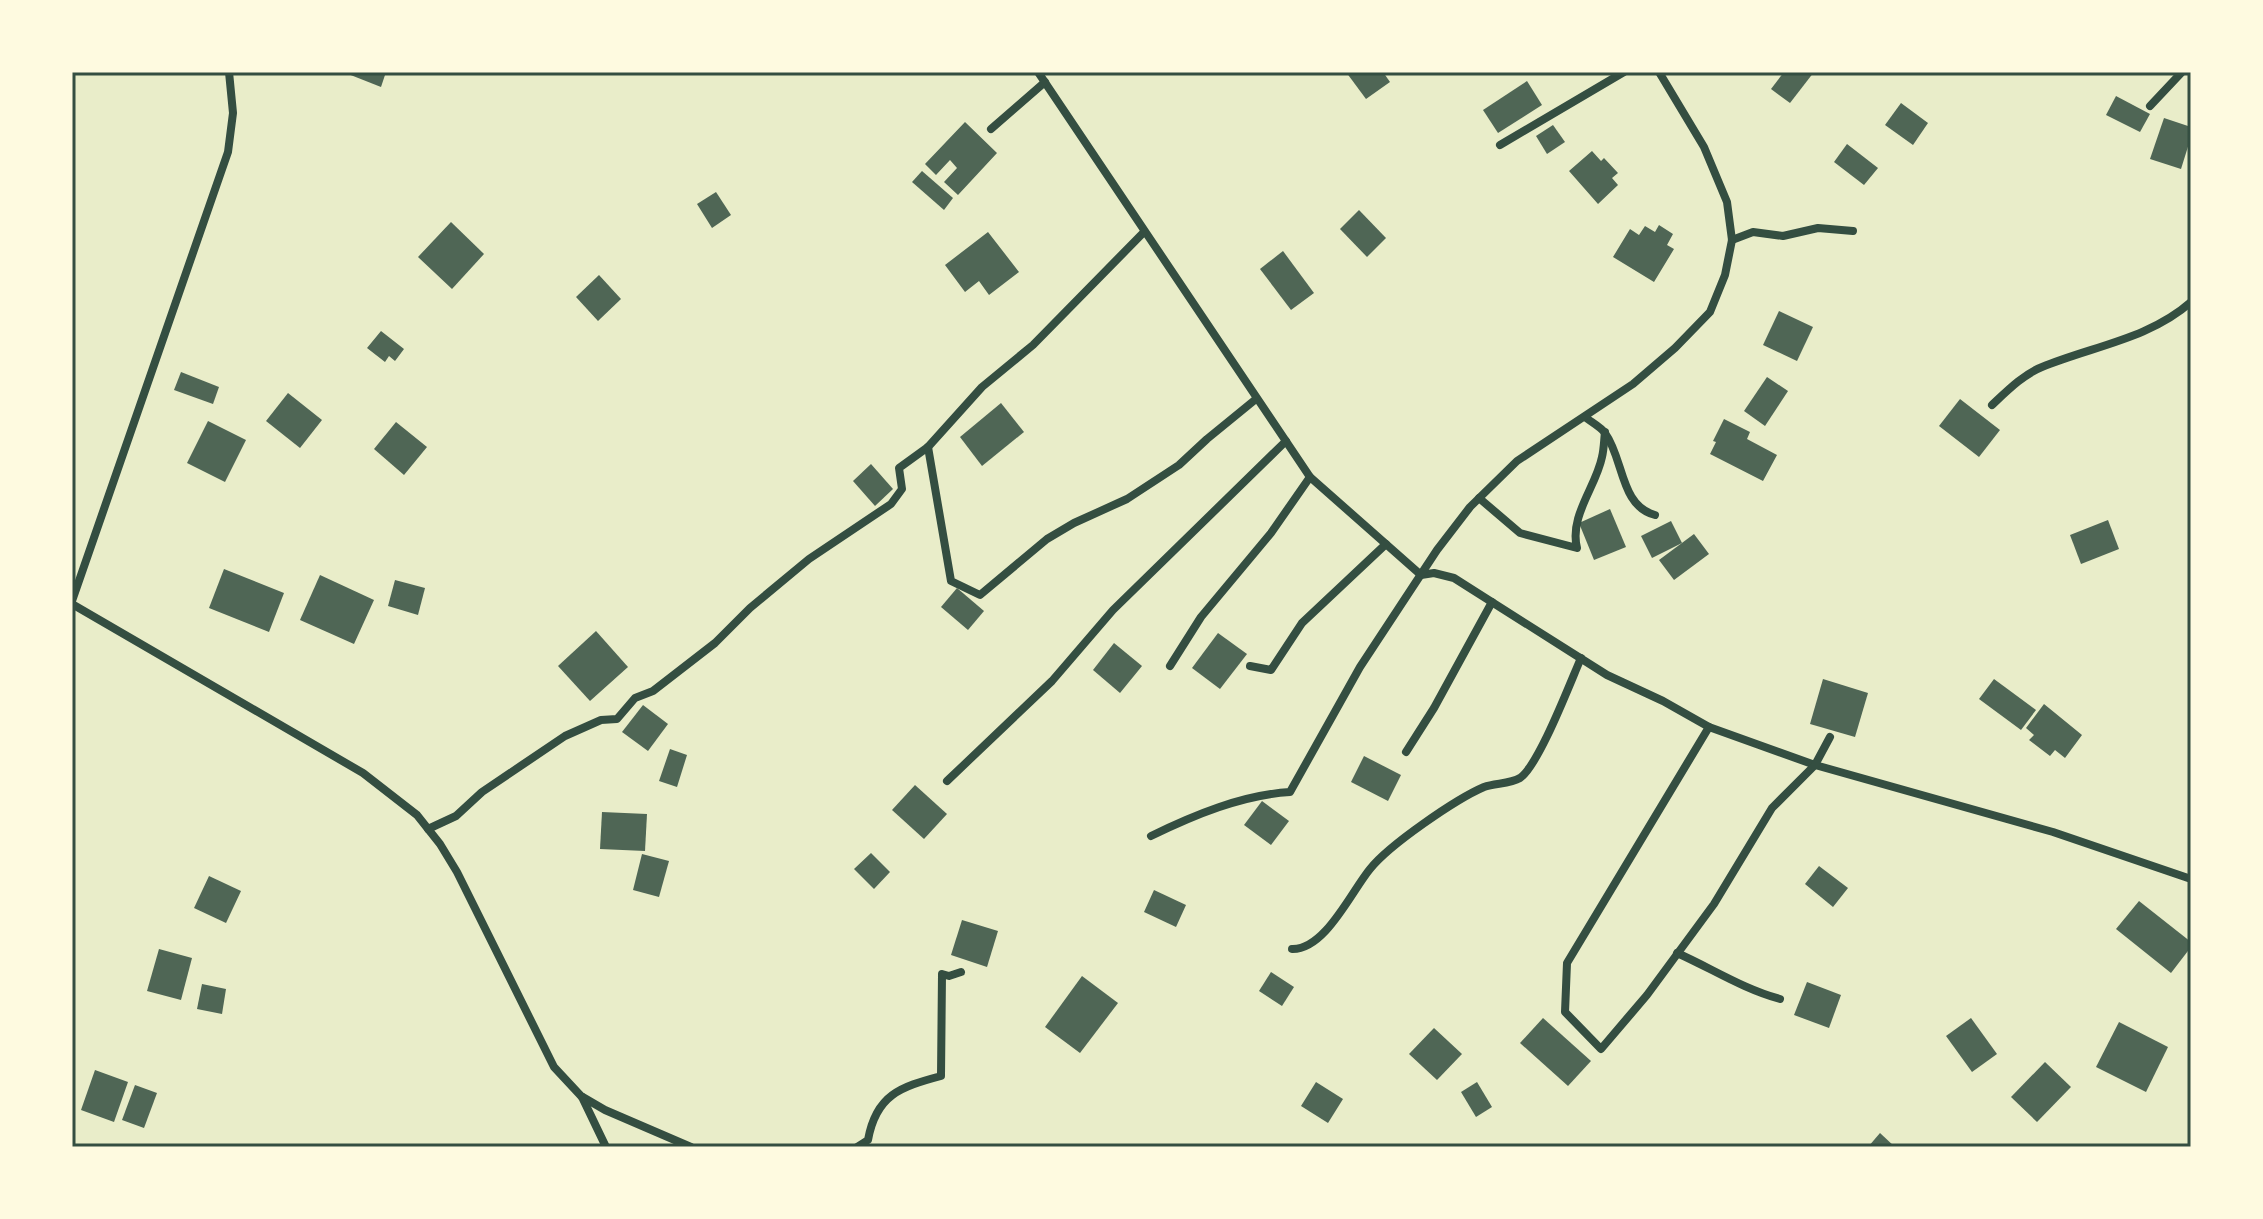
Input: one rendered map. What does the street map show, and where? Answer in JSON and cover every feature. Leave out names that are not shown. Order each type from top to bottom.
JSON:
[{"type":"street","points":[[229,72],[233,113],[228,152],[72,603],[363,773],[417,815],[457,872],[554,1067],[581,1096],[605,1110],[691,1147]]},
{"type":"street","points":[[1038,72],[1310,477],[1421,575]]},
{"type":"street","points":[[1500,145],[1624,72]]},
{"type":"street","points":[[1151,836],[1190,817],[1267,794],[1290,792],[1360,667],[1445,539],[1479,498],[1517,461],[1633,384],[1710,312],[1725,275],[1732,240],[1731,222],[1720,182],[1689,120],[1659,72]]},
{"type":"street","points":[[2150,106],[2182,72]]},
{"type":"street","points":[[991,129],[1045,82]]},
{"type":"street","points":[[1732,240],[1753,232],[1783,236],[1818,228],[1853,231]]},
{"type":"street","points":[[428,829],[456,816],[482,792],[565,736],[601,720],[617,719],[635,698],[653,691],[715,643],[750,608],[809,559],[891,504],[902,489],[899,468],[928,447],[982,387],[1033,345],[1144,232]]},
{"type":"street","points":[[1992,405],[2039,368],[2127,339],[2174,317],[2191,302]]},
{"type":"street","points":[[928,447],[951,581],[980,595],[1047,539],[1127,499],[1179,465],[1256,399]]},
{"type":"street","points":[[1585,417],[1605,432],[1631,498],[1644,512],[1655,515]]},
{"type":"street","points":[[1479,498],[1520,533],[1577,548],[1574,537],[1578,519],[1602,459],[1605,432]]},
{"type":"street","points":[[947,781],[1052,681],[1113,610],[1286,441]]},
{"type":"street","points":[[1170,666],[1201,617],[1271,533],[1310,477]]},
{"type":"street","points":[[1250,666],[1271,670],[1302,623],[1386,544]]},
{"type":"street","points":[[1421,575],[1434,573],[1454,578],[1607,675],[1709,727],[1815,765],[2053,832],[2191,879]]},
{"type":"street","points":[[1406,752],[1449,683],[1492,602]]},
{"type":"street","points":[[1292,949],[1303,950],[1317,939],[1344,907],[1371,867],[1440,813],[1485,786],[1519,778],[1534,761],[1581,658]]},
{"type":"street","points":[[1709,727],[1567,963],[1565,1012],[1601,1049],[1647,995],[1714,904],[1772,808],[1815,765],[1830,737]]},
{"type":"street","points":[[1677,953],[1722,972],[1752,991],[1780,999]]},
{"type":"street","points":[[857,1147],[868,1140],[872,1119],[898,1089],[941,1076],[942,974],[949,976],[961,972]]},
{"type":"street","points":[[581,1096],[606,1147]]},
{"type":"building","points":[[343,72],[386,72],[381,87]]},
{"type":"building","points":[[1346,72],[1383,72],[1390,82],[1366,99]]},
{"type":"building","points":[[1784,72],[1814,72],[1790,103],[1771,89]]},
{"type":"building","points":[[1527,81],[1542,105],[1498,133],[1483,110]]},
{"type":"building","points":[[2116,96],[2150,114],[2140,132],[2106,115]]},
{"type":"building","points":[[1901,103],[1928,123],[1913,145],[1885,125]]},
{"type":"building","points":[[2164,118],[2191,127],[2181,169],[2150,159]]},
{"type":"building","points":[[965,122],[997,153],[958,195],[944,182],[957,168],[950,160],[936,175],[925,164]]},
{"type":"building","points":[[1553,125],[1565,142],[1547,154],[1536,136]]},
{"type":"building","points":[[1847,144],[1878,168],[1864,185],[1834,162]]},
{"type":"building","points":[[1592,151],[1601,161],[1604,158],[1618,173],[1612,178],[1618,185],[1598,204],[1569,171]]},
{"type":"building","points":[[922,171],[953,198],[944,210],[912,182]]},
{"type":"building","points":[[716,192],[731,215],[712,228],[697,204]]},
{"type":"building","points":[[1359,210],[1386,238],[1367,257],[1340,229]]},
{"type":"building","points":[[451,222],[484,254],[452,289],[418,257]]},
{"type":"building","points":[[1659,225],[1673,234],[1667,245],[1674,249],[1654,282],[1613,257],[1630,229],[1639,235],[1645,226],[1655,232]]},
{"type":"building","points":[[988,232],[1019,272],[989,295],[979,281],[965,292],[945,265]]},
{"type":"building","points":[[1283,251],[1314,293],[1291,310],[1260,269]]},
{"type":"building","points":[[599,275],[621,299],[598,321],[576,297]]},
{"type":"building","points":[[1779,311],[1813,327],[1797,361],[1763,345]]},
{"type":"building","points":[[381,331],[404,349],[395,361],[389,356],[385,362],[367,348]]},
{"type":"building","points":[[181,372],[219,387],[213,404],[174,390]]},
{"type":"building","points":[[1767,377],[1788,391],[1765,426],[1744,411]]},
{"type":"building","points":[[288,393],[322,420],[300,448],[266,421]]},
{"type":"building","points":[[1960,399],[2000,430],[1979,457],[1939,426]]},
{"type":"building","points":[[1001,403],[1024,432],[982,466],[960,437]]},
{"type":"building","points":[[1724,419],[1750,432],[1747,439],[1777,455],[1763,481],[1710,454]]},
{"type":"building","points":[[208,421],[246,440],[225,482],[187,463]]},
{"type":"building","points":[[396,422],[427,447],[404,475],[374,449]]},
{"type":"building","points":[[871,464],[893,489],[875,506],[853,481]]},
{"type":"building","points":[[1610,509],[1626,547],[1594,560],[1579,523]]},
{"type":"building","points":[[2108,520],[2119,549],[2081,564],[2070,535]]},
{"type":"building","points":[[1671,521],[1682,543],[1652,558],[1641,536]]},
{"type":"building","points":[[1694,534],[1709,554],[1674,580],[1659,560]]},
{"type":"building","points":[[224,569],[284,593],[269,632],[209,608]]},
{"type":"building","points":[[320,575],[374,600],[354,644],[300,620]]},
{"type":"building","points":[[395,580],[425,588],[418,615],[388,606]]},
{"type":"building","points":[[957,588],[984,611],[968,630],[941,607]]},
{"type":"building","points":[[596,631],[628,667],[590,701],[558,666]]},
{"type":"building","points":[[1218,633],[1247,654],[1220,689],[1192,668]]},
{"type":"building","points":[[1114,643],[1142,666],[1120,693],[1093,670]]},
{"type":"building","points":[[1823,679],[1868,693],[1855,737],[1810,724]]},
{"type":"building","points":[[1994,679],[2036,710],[2021,730],[1979,699]]},
{"type":"building","points":[[2044,704],[2082,735],[2065,758],[2055,750],[2050,756],[2029,740],[2034,735],[2026,728]]},
{"type":"building","points":[[643,705],[668,724],[648,751],[622,732]]},
{"type":"building","points":[[670,749],[687,755],[677,787],[659,781]]},
{"type":"building","points":[[1364,756],[1401,775],[1388,801],[1351,782]]},
{"type":"building","points":[[915,785],[947,814],[924,839],[892,810]]},
{"type":"building","points":[[1262,801],[1289,821],[1271,845],[1244,825]]},
{"type":"building","points":[[602,812],[647,814],[645,851],[600,849]]},
{"type":"building","points":[[871,853],[890,872],[874,889],[854,869]]},
{"type":"building","points":[[642,854],[669,861],[659,897],[633,890]]},
{"type":"building","points":[[1819,866],[1848,888],[1833,907],[1805,884]]},
{"type":"building","points":[[209,876],[241,891],[226,923],[194,908]]},
{"type":"building","points":[[1154,890],[1186,905],[1176,927],[1144,912]]},
{"type":"building","points":[[2139,901],[2191,942],[2191,947],[2171,973],[2116,929]]},
{"type":"building","points":[[962,920],[998,931],[987,967],[951,955]]},
{"type":"building","points":[[159,949],[192,958],[181,1000],[147,991]]},
{"type":"building","points":[[1271,972],[1294,987],[1282,1006],[1259,991]]},
{"type":"building","points":[[1082,976],[1118,1003],[1080,1053],[1045,1027]]},
{"type":"building","points":[[1807,982],[1841,995],[1829,1028],[1794,1015]]},
{"type":"building","points":[[202,984],[226,989],[222,1014],[197,1009]]},
{"type":"building","points":[[1543,1018],[1591,1061],[1568,1086],[1520,1043]]},
{"type":"building","points":[[1971,1018],[1997,1054],[1972,1072],[1946,1036]]},
{"type":"building","points":[[2119,1022],[2168,1047],[2146,1092],[2096,1067]]},
{"type":"building","points":[[1434,1028],[1462,1054],[1437,1080],[1409,1054]]},
{"type":"building","points":[[2045,1062],[2071,1087],[2037,1122],[2011,1097]]},
{"type":"building","points":[[95,1070],[128,1082],[114,1122],[81,1110]]},
{"type":"building","points":[[1316,1082],[1343,1099],[1328,1123],[1301,1106]]},
{"type":"building","points":[[1477,1082],[1492,1107],[1476,1117],[1461,1092]]},
{"type":"building","points":[[135,1085],[157,1093],[144,1128],[122,1120]]},
{"type":"building","points":[[1880,1133],[1895,1147],[1868,1147]]}]
